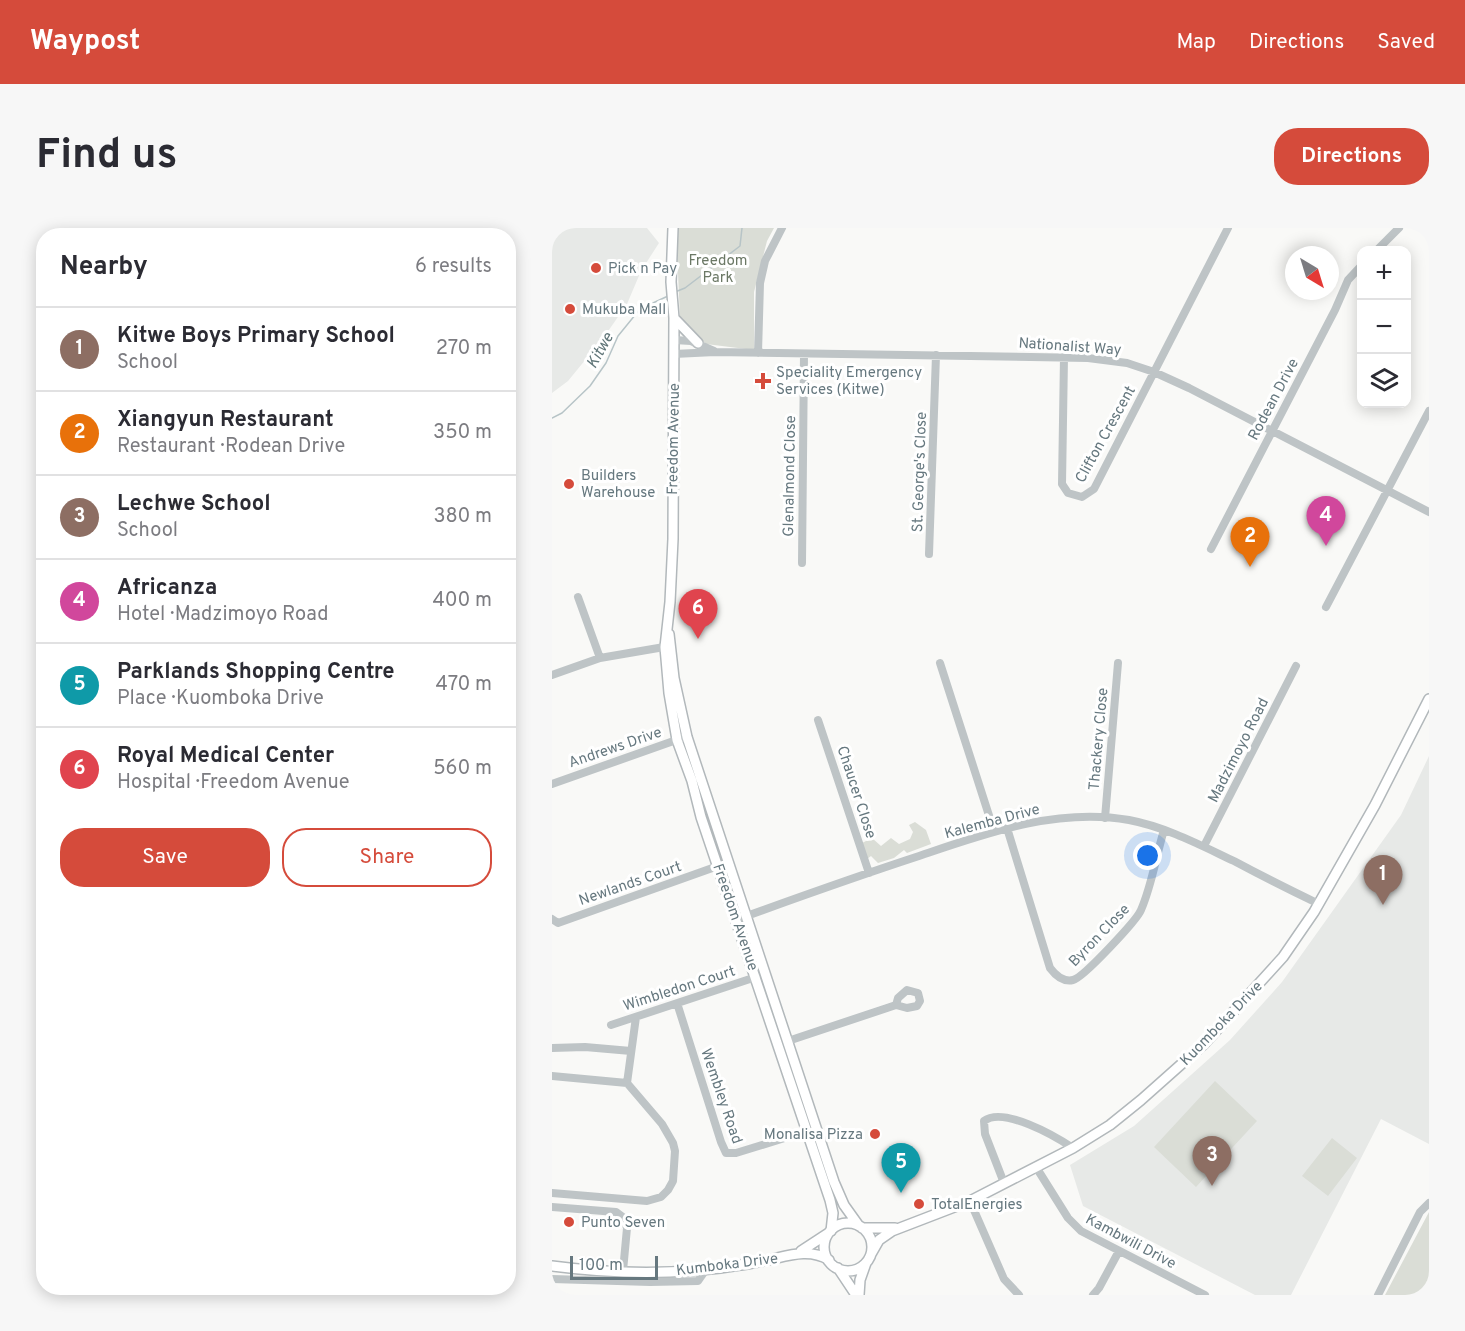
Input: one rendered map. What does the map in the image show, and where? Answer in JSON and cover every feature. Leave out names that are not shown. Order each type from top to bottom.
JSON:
[{"type":"main road","name":"Freedom Avenue","points":[[667,228],[673,248]]},
{"type":"main road","name":"Freedom Avenue","points":[[673,228],[671,282],[674,318],[673,539],[668,646],[682,739],[718,866],[741,918],[756,977],[807,1131],[835,1199]]},
{"type":"main road","points":[[674,318],[698,343]]},
{"type":"main road","name":"Kuomboka Drive","points":[[898,1228],[970,1200],[1073,1148],[1110,1125],[1204,1044],[1283,957],[1319,904],[1370,814],[1429,699]]},
{"type":"main road","name":"Freedom Avenue","points":[[682,739],[741,918],[788,1041],[835,1199]]},
{"type":"main road","points":[[789,1077],[810,1109]]},
{"type":"main road","points":[[835,1199],[871,1239],[869,1258],[863,1266],[851,1270],[838,1268]]},
{"type":"main road","points":[[835,1199],[830,1232],[825,1247],[829,1260],[838,1268],[857,1295]]},
{"type":"main road","points":[[830,1232],[846,1223],[861,1227],[898,1228]]},
{"type":"main road","points":[[857,1295],[860,1280],[879,1240],[898,1228]]},
{"type":"main road","name":"Kumboka Drive","points":[[794,1255],[812,1246],[830,1232]]},
{"type":"main road","name":"Kumboka Drive","points":[[552,1266],[650,1271],[707,1268],[814,1253],[829,1260]]},
{"type":"street","points":[[758,353],[760,283],[765,261],[782,228]]},
{"type":"street","name":"Clifton Crescent","points":[[1064,357],[1062,484],[1064,489],[1072,495],[1082,497],[1094,489],[1228,228]]},
{"type":"street","points":[[1381,246],[1399,228]]},
{"type":"street","name":"Rodean Drive","points":[[1211,549],[1335,310],[1348,280],[1357,270]]},
{"type":"street","points":[[674,340],[698,343],[715,352]]},
{"type":"street","name":"Nationalist Way","points":[[674,354],[715,352],[1064,357],[1127,363],[1154,372],[1272,430],[1429,512]]},
{"type":"street","name":"Glenalmond Close","points":[[802,563],[804,354]]},
{"type":"street","name":"St. George's Close","points":[[929,554],[936,355]]},
{"type":"street","points":[[1326,607],[1429,411]]},
{"type":"street","points":[[578,597],[600,658]]},
{"type":"street","points":[[552,675],[600,658],[668,646]]},
{"type":"street","points":[[940,663],[994,831]]},
{"type":"street","name":"Thackery Close","points":[[1105,818],[1118,663]]},
{"type":"street","name":"Madzimoyo Road","points":[[1204,846],[1296,666]]},
{"type":"street","name":"Chaucer Close","points":[[818,720],[869,873]]},
{"type":"street","name":"Andrews Drive","points":[[552,784],[682,739]]},
{"type":"street","name":"Kalemba Drive","points":[[741,918],[994,831],[1058,818],[1128,820],[1164,830],[1204,846],[1319,904]]},
{"type":"street","name":"Byron Close","points":[[1007,828],[1050,968],[1064,980],[1078,978],[1085,972],[1141,912],[1164,830]]},
{"type":"street","name":"Newlands Court","points":[[552,919],[558,923],[718,866]]},
{"type":"street","name":"Wimbledon Court","points":[[611,1025],[756,977]]},
{"type":"street","name":"Wembley Road","points":[[677,1003],[726,1153],[736,1153],[807,1131]]},
{"type":"street","points":[[788,1041],[896,1005]]},
{"type":"street","points":[[627,1083],[636,1017]]},
{"type":"street","points":[[552,1048],[585,1047],[631,1051]]},
{"type":"street","points":[[552,1076],[627,1083],[662,1124],[675,1151],[673,1181],[661,1197],[647,1201],[552,1194]]},
{"type":"street","points":[[1004,1183],[985,1134],[984,1121],[992,1116],[1020,1121],[1050,1134],[1073,1148]]},
{"type":"street","name":"Kambwili Drive","points":[[1036,1167],[1080,1231],[1205,1295]]},
{"type":"street","points":[[970,1200],[1004,1279],[1019,1295]]},
{"type":"street","points":[[1378,1295],[1420,1212],[1429,1203]]},
{"type":"street","points":[[552,1207],[616,1212],[624,1218],[627,1228],[623,1270]]},
{"type":"street","points":[[1093,1295],[1119,1251]]},
{"type":"street","points":[[552,1279],[698,1281],[707,1268]]},
{"type":"street","points":[[650,1271],[651,1282]]},
{"type":"shaded area","name":"Mukuba Mall","points":[[552,228],[647,228],[659,243],[641,271],[627,304],[604,337],[568,381],[552,393]]},
{"type":"shaded area","points":[[1429,756],[1429,1144],[1381,1119],[1291,1295],[1255,1295],[1083,1206],[1070,1165],[1134,1126],[1230,1040],[1282,982],[1401,815]]},
{"type":"green space","name":"Freedom Park","points":[[676,228],[774,228],[767,241],[754,292],[754,350],[706,344],[680,318]]},
{"type":"green space","points":[[915,822],[926,830],[931,844],[907,853],[904,850],[894,858],[878,863],[871,856],[867,859],[862,843],[872,838],[881,846],[891,838],[899,844],[910,839],[913,832],[909,825]]},
{"type":"green space","points":[[1215,1081],[1257,1121],[1196,1187],[1154,1147]]},
{"type":"green space","points":[[1332,1138],[1357,1158],[1328,1196],[1302,1176]]},
{"type":"green space","points":[[1429,1212],[1429,1295],[1385,1295]]},
{"type":"waterway","name":"Kitwe","points":[[675,292],[685,288],[740,246],[742,228]]},
{"type":"waterway","name":"Kitwe","points":[[552,418],[562,413],[590,386],[606,363],[618,336],[640,309],[668,296]]},
{"type":"place","name":"Pick n Pay","points":[[596,268]]},
{"type":"place","name":"Mukuba Mall","points":[[570,309]]},
{"type":"place","name":"Speciality Emergency Services (Kitwe)","points":[[763,381]]},
{"type":"place","name":"Builders Warehouse","points":[[569,484]]},
{"type":"place","name":"Africanza","points":[[1326,546]]},
{"type":"place","name":"Xiangyun Restaurant","points":[[1250,567]]},
{"type":"place","name":"Royal Medical Center","points":[[698,639]]},
{"type":"place","name":"Kitwe Boys Primary School","points":[[1383,905]]},
{"type":"place","name":"Monalisa Pizza","points":[[875,1134]]},
{"type":"place","name":"Lechwe School","points":[[1212,1186]]},
{"type":"place","name":"Parklands Shopping Centre","points":[[901,1193]]},
{"type":"place","name":"TotalEnergies","points":[[919,1204]]},
{"type":"place","name":"Punto Seven","points":[[569,1222]]}]
